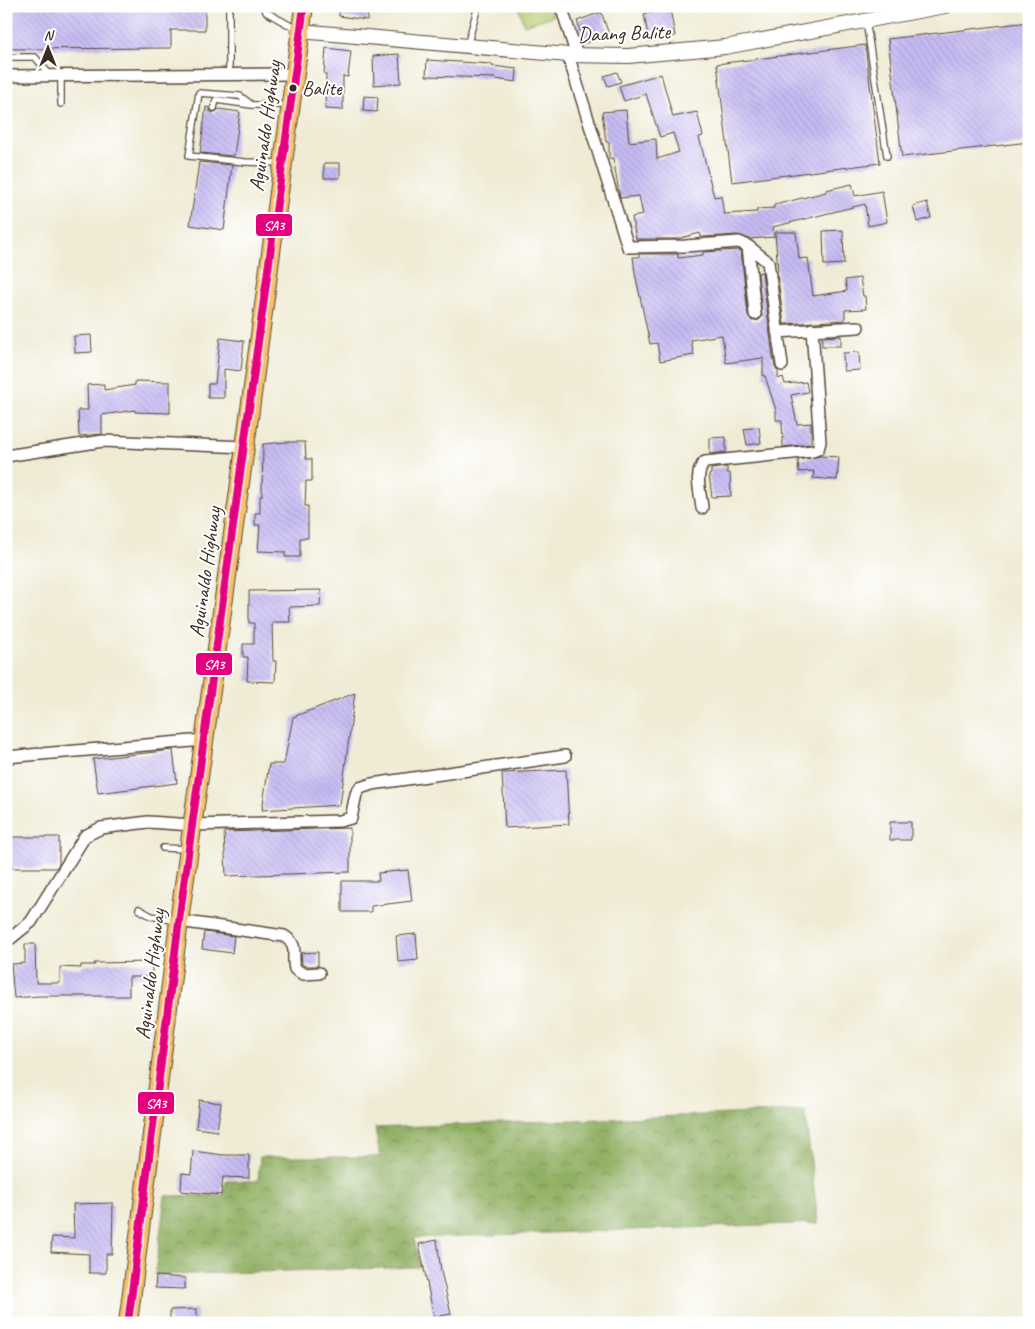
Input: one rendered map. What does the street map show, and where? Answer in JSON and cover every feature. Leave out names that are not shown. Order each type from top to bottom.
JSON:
[{"type":"main road","name":"Aguinaldo Highway","points":[[128,1323],[179,921],[304,6]]},
{"type":"street","points":[[561,6],[573,55],[628,247],[684,246],[739,242],[748,246],[768,262],[782,365]]},
{"type":"street","name":"Daang Balite","points":[[300,31],[573,55],[628,56],[724,47],[866,21],[908,10],[945,6]]},
{"type":"street","points":[[6,76],[295,74]]},
{"type":"street","points":[[748,246],[755,314]]},
{"type":"street","points":[[777,332],[858,327]]},
{"type":"street","points":[[702,508],[698,476],[700,466],[705,462],[813,452],[818,449],[820,442],[812,329]]},
{"type":"street","points":[[6,456],[103,441],[245,447]]},
{"type":"street","points":[[6,757],[204,740]]},
{"type":"street","points":[[6,942],[31,922],[85,836],[100,828],[148,822],[193,825],[340,821],[351,818],[356,794],[360,788],[382,783],[565,756]]},
{"type":"street","points":[[179,921],[284,936],[291,940],[294,947],[294,964],[297,972],[319,974]]},
{"type":"lane","points":[[229,6],[230,74]]},
{"type":"lane","points":[[264,6],[266,12],[300,31]]},
{"type":"lane","points":[[467,46],[478,6]]},
{"type":"lane","points":[[866,21],[887,156]]},
{"type":"lane","points":[[6,58],[35,57],[55,75],[61,104]]},
{"type":"lane","points":[[252,105],[240,96],[198,93],[189,156],[245,162],[283,163]]},
{"type":"lane","points":[[214,108],[216,100],[252,105],[291,105]]},
{"type":"lane","points":[[163,848],[189,850]]},
{"type":"lane","points":[[139,909],[151,916],[179,921]]},
{"type":"green space","points":[[518,6],[550,6],[553,16],[524,25]]},
{"type":"green space","points":[[805,1111],[818,1223],[414,1238],[420,1267],[155,1275],[165,1196],[224,1195],[226,1181],[258,1181],[260,1157],[380,1157],[375,1128]]},
{"type":"building","points":[[6,6],[205,6],[205,30],[171,30],[171,48],[6,49]]},
{"type":"building","points":[[340,6],[369,6],[367,20],[339,16]]},
{"type":"building","points":[[670,9],[675,36],[649,41],[644,14]]},
{"type":"building","points":[[601,12],[609,34],[585,43],[577,21]]},
{"type":"building","points":[[1029,22],[1029,142],[902,157],[888,39]]},
{"type":"building","points":[[865,45],[880,163],[732,182],[717,64]]},
{"type":"building","points":[[326,48],[351,51],[348,77],[343,76],[343,110],[325,109],[326,74],[324,74]]},
{"type":"building","points":[[399,54],[401,83],[374,85],[373,56]]},
{"type":"building","points":[[427,60],[492,64],[492,66],[517,69],[516,82],[495,78],[426,76]]},
{"type":"building","points":[[617,72],[621,82],[608,86],[604,76]]},
{"type":"building","points":[[661,74],[673,117],[697,112],[703,136],[699,137],[714,197],[721,196],[724,214],[757,212],[757,209],[774,208],[774,205],[852,184],[855,196],[882,191],[887,222],[868,226],[865,204],[773,227],[774,237],[750,239],[738,235],[701,237],[700,233],[677,239],[636,239],[632,217],[643,215],[639,196],[620,198],[613,158],[609,159],[609,142],[606,142],[602,112],[626,110],[629,142],[656,139],[657,159],[679,152],[673,133],[660,137],[646,94],[624,101],[619,86]]},
{"type":"building","points":[[364,96],[378,97],[377,112],[363,111]]},
{"type":"building","points":[[206,107],[213,113],[219,109],[240,112],[234,156],[200,153]]},
{"type":"building","points":[[199,162],[232,165],[224,230],[190,225]]},
{"type":"building","points":[[324,163],[340,163],[340,178],[324,178]]},
{"type":"building","points":[[927,202],[931,218],[917,222],[913,206]]},
{"type":"building","points":[[843,230],[844,264],[824,265],[823,231]]},
{"type":"building","points":[[775,232],[796,232],[799,259],[808,258],[813,296],[847,291],[845,280],[860,278],[866,309],[845,310],[845,320],[784,324],[777,271]]},
{"type":"building","points":[[741,251],[748,315],[752,321],[759,320],[762,317],[758,273],[762,272],[773,357],[778,371],[778,379],[783,377],[785,384],[806,382],[808,392],[791,395],[797,424],[811,423],[811,444],[783,447],[782,420],[776,420],[776,410],[765,376],[763,376],[763,358],[726,363],[722,335],[691,340],[694,355],[660,361],[657,343],[650,344],[633,257],[639,257],[639,254],[678,254],[678,258],[703,255],[703,252]]},
{"type":"building","points":[[91,335],[92,352],[75,353],[74,336]]},
{"type":"building","points":[[841,336],[841,346],[822,346],[822,337]]},
{"type":"building","points":[[220,338],[244,341],[241,371],[224,369],[224,398],[208,398],[208,384],[215,384]]},
{"type":"building","points":[[859,352],[860,370],[844,371],[843,353]]},
{"type":"building","points":[[135,381],[170,382],[170,413],[135,412],[135,410],[102,415],[102,434],[79,436],[78,410],[88,410],[87,385],[104,384],[104,390],[135,385]]},
{"type":"building","points":[[759,427],[761,443],[747,445],[744,429]]},
{"type":"building","points":[[726,437],[726,452],[710,454],[710,438]]},
{"type":"building","points":[[305,442],[306,459],[312,459],[312,481],[306,481],[305,506],[308,506],[308,538],[300,538],[300,557],[285,557],[285,552],[258,551],[260,525],[255,525],[255,513],[260,513],[260,496],[262,496],[263,444]]},
{"type":"building","points":[[820,456],[839,457],[837,480],[813,478],[814,471],[799,472],[798,460]]},
{"type":"building","points":[[727,467],[727,473],[730,473],[731,496],[712,497],[709,475],[711,474],[711,469]]},
{"type":"building","points":[[321,590],[320,606],[289,607],[290,622],[272,622],[273,661],[276,661],[275,682],[247,681],[248,657],[243,657],[243,644],[254,644],[254,623],[249,623],[249,591]]},
{"type":"building","points":[[355,693],[340,805],[262,810],[269,764],[284,764],[293,717]]},
{"type":"building","points":[[173,750],[177,783],[98,793],[93,759]]},
{"type":"building","points":[[566,770],[569,824],[505,828],[502,773]]},
{"type":"building","points":[[890,822],[911,822],[911,840],[890,840]]},
{"type":"building","points":[[350,828],[350,872],[226,876],[224,832]]},
{"type":"building","points":[[11,837],[59,837],[59,864],[56,868],[11,868]]},
{"type":"building","points":[[408,870],[412,901],[371,906],[371,912],[342,912],[342,881],[379,881],[378,873]]},
{"type":"building","points":[[204,932],[234,936],[232,953],[202,949]]},
{"type":"building","points":[[416,934],[418,960],[398,962],[396,936]]},
{"type":"building","points":[[25,944],[35,944],[36,983],[60,983],[60,967],[81,968],[81,965],[95,965],[94,963],[152,962],[152,977],[129,977],[129,996],[39,996],[14,998],[11,964],[25,963]]},
{"type":"building","points":[[318,952],[318,966],[305,966],[302,964],[301,953]]},
{"type":"building","points":[[199,1100],[221,1103],[217,1131],[196,1128]]},
{"type":"building","points":[[193,1151],[223,1155],[249,1155],[249,1178],[223,1177],[221,1195],[181,1191],[182,1173],[191,1174]]},
{"type":"building","points":[[113,1203],[112,1254],[106,1254],[106,1273],[89,1273],[89,1254],[51,1252],[52,1237],[74,1238],[73,1204]]},
{"type":"building","points":[[437,1240],[441,1271],[451,1314],[434,1317],[419,1244]]},
{"type":"building","points":[[156,1276],[185,1278],[185,1289],[155,1288]]},
{"type":"building","points":[[197,1309],[197,1323],[170,1323],[170,1310]]},
{"type":"transit line","name":"SA3","points":[[128,1323],[179,921],[304,6]]},
{"type":"place","name":"Balite","points":[[293,88]]}]
